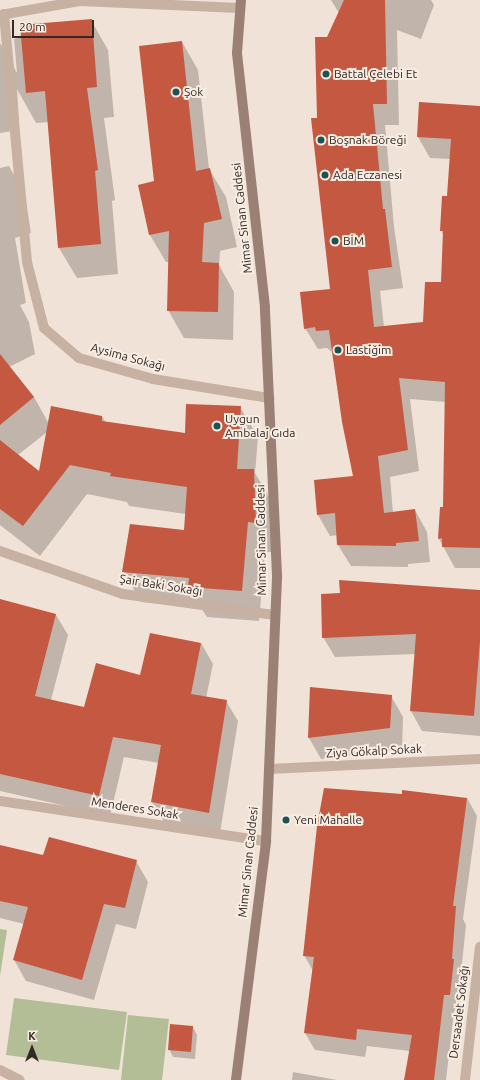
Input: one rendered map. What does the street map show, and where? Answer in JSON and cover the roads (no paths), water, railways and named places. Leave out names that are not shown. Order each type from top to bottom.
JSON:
[{"type":"main road","name":"Mimar Sinan Caddesi","points":[[236,1080],[266,841],[277,575],[265,307],[237,53],[240,4]]},
{"type":"street","points":[[2,14],[80,0],[240,4]]},
{"type":"street","name":"Aysima Sokağı","points":[[2,14],[27,262],[44,328],[79,358],[153,379],[269,398]]},
{"type":"street","name":"Şair Baki Sokağı","points":[[0,551],[123,594],[275,615]]},
{"type":"street","name":"Ziya Gökalp Sokak","points":[[269,769],[480,759]]},
{"type":"street","name":"Menderes Sokak","points":[[0,800],[266,841]]},
{"type":"street","name":"Dersaadet Sokağı","points":[[464,1080],[480,948]]},
{"type":"street","points":[[0,1070],[20,1080]]},
{"type":"place","name":"Battal Çelebi Et","points":[[326,74]]},
{"type":"place","name":"Şok","points":[[176,92]]},
{"type":"place","name":"Boşnak Böreği","points":[[321,140]]},
{"type":"place","name":"Ada Eczanesi","points":[[325,175]]},
{"type":"place","name":"BİM","points":[[335,241]]},
{"type":"place","name":"Lastiğim","points":[[338,350]]},
{"type":"place","name":"Uygun Ambalaj Gıda","points":[[217,426]]},
{"type":"place","name":"Yeni Mahalle","points":[[286,820]]}]
